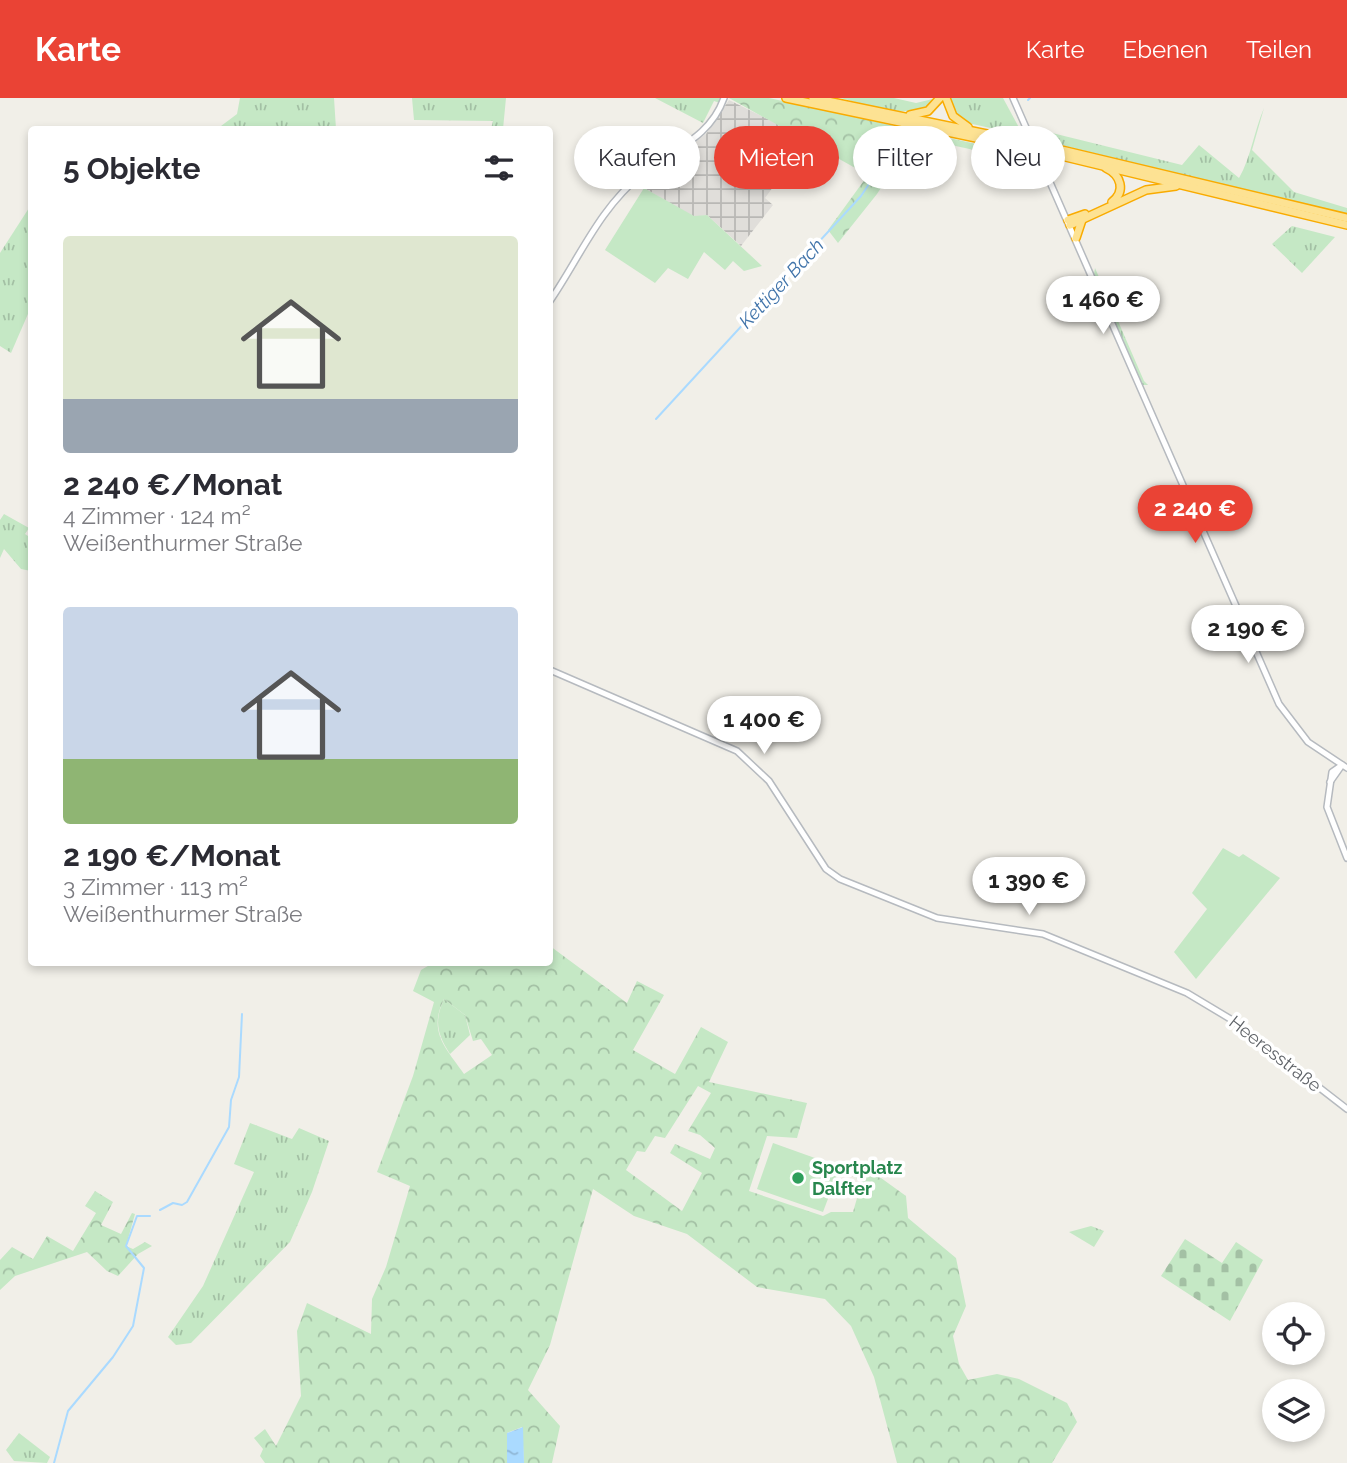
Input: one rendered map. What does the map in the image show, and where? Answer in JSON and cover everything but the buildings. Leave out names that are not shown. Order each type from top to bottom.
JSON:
[{"type":"highway","points":[[786,98],[971,134]]},
{"type":"highway","points":[[813,98],[971,131]]},
{"type":"highway","points":[[895,115],[921,114],[932,108],[940,98]]},
{"type":"highway","points":[[946,98],[956,119],[971,128]]},
{"type":"highway","points":[[1065,153],[1347,218]]},
{"type":"highway","points":[[1065,154],[1347,225]]},
{"type":"highway","points":[[1069,222],[1109,204],[1118,196],[1121,185],[1116,174],[1096,163]]},
{"type":"highway","points":[[1069,222],[1082,219],[1151,188],[1194,186]]},
{"type":"highway","points":[[1076,238],[1082,219]]},
{"type":"street","points":[[553,296],[604,212],[643,173],[703,132],[717,114],[724,98]]},
{"type":"street","points":[[1013,98],[1276,696],[1294,727],[1323,754],[1345,766]]},
{"type":"street","name":"Heeresstraße","points":[[553,671],[720,741],[755,765],[780,795],[827,869],[840,878],[920,913],[1026,930],[1068,942],[1202,1000],[1347,1109]]},
{"type":"street","points":[[1323,754],[1331,775]]},
{"type":"street","points":[[1345,766],[1334,768],[1331,775],[1328,811],[1347,858]]},
{"type":"street","points":[[1329,785],[1345,766]]},
{"type":"shaded area","points":[[729,100],[782,126],[714,126],[714,189],[772,189],[765,198],[773,205],[741,246],[707,215],[694,217],[646,189],[700,189],[700,138],[706,134]]},
{"type":"green space","points":[[240,98],[334,98],[336,126],[221,126],[237,114]]},
{"type":"green space","points":[[412,98],[506,98],[503,126],[492,126],[493,121],[414,120]]},
{"type":"green space","points":[[655,98],[721,98],[720,103],[714,101],[703,123]]},
{"type":"green space","points":[[729,98],[769,98],[895,126],[853,126],[853,167],[839,159],[839,126],[780,126]]},
{"type":"green space","points":[[840,98],[894,98],[916,103],[937,98],[927,106],[904,111],[878,108]]},
{"type":"green space","points":[[948,98],[1003,98],[1018,126],[981,126],[957,118]]},
{"type":"green space","points":[[1264,108],[1252,150],[1294,192],[1347,208],[1347,214],[1065,146],[1065,136],[1182,165],[1199,145],[1239,178]]},
{"type":"green space","points":[[957,140],[971,143],[971,149],[957,146]]},
{"type":"green space","points":[[646,189],[694,216],[707,215],[762,266],[744,271],[733,261],[725,270],[704,252],[688,279],[668,268],[655,283],[605,250]]},
{"type":"green space","points":[[858,189],[880,189],[838,243],[828,230]]},
{"type":"green space","points":[[28,210],[28,314],[11,353],[0,346],[0,253]]},
{"type":"green space","points":[[1292,226],[1335,237],[1302,273],[1272,244]]},
{"type":"green space","points":[[1095,268],[1148,385],[1142,385],[1094,274]]},
{"type":"green space","points":[[4,514],[28,527],[25,534],[28,536],[28,570],[21,569],[4,549],[0,558],[0,520]]},
{"type":"green space","points":[[1223,848],[1239,857],[1243,854],[1280,878],[1196,979],[1174,952],[1207,909],[1192,893]]},
{"type":"green space","points":[[553,948],[627,1003],[637,981],[664,995],[633,1050],[675,1074],[701,1027],[728,1042],[709,1082],[807,1103],[797,1138],[767,1136],[749,1191],[823,1216],[831,1212],[853,1212],[862,1181],[846,1173],[849,1162],[863,1165],[906,1196],[908,1218],[956,1258],[966,1306],[953,1336],[959,1364],[968,1380],[997,1374],[1019,1379],[1067,1403],[1077,1422],[1052,1463],[897,1463],[874,1377],[851,1326],[825,1299],[757,1287],[687,1234],[634,1216],[593,1189],[550,1345],[528,1390],[560,1426],[552,1463],[524,1463],[522,1427],[507,1433],[507,1463],[265,1463],[260,1456],[263,1449],[254,1438],[265,1429],[276,1446],[301,1396],[297,1331],[307,1303],[371,1334],[372,1299],[386,1267],[410,1186],[377,1172],[413,1076],[434,1002],[413,991],[421,970],[428,966],[553,966]],"holes":[[[444,999],[465,1015],[473,1041],[481,1039],[492,1055],[464,1074],[441,1039],[438,1021]],[[698,1086],[711,1093],[688,1131],[700,1135],[715,1148],[710,1159],[675,1144],[670,1153],[702,1173],[682,1211],[626,1170],[637,1151],[645,1152],[655,1136],[665,1138]]]},
{"type":"green space","points":[[444,999],[465,1015],[470,1035],[450,1054],[438,1027]]},
{"type":"green space","points":[[250,1123],[292,1139],[299,1128],[329,1141],[312,1192],[290,1242],[191,1343],[176,1345],[168,1337],[203,1286],[254,1172],[234,1164]]},
{"type":"green space","name":"Sportplatz Dalfter","points":[[773,1143],[840,1167],[823,1212],[757,1189]]},
{"type":"green space","points":[[95,1191],[113,1202],[101,1225],[121,1234],[132,1213],[135,1214],[126,1246],[133,1249],[145,1242],[152,1246],[138,1254],[118,1276],[107,1271],[87,1252],[15,1276],[0,1290],[0,1260],[12,1247],[33,1259],[47,1236],[73,1251],[96,1213],[85,1206]]},
{"type":"green space","points":[[1091,1226],[1104,1231],[1094,1247],[1069,1232]]},
{"type":"green space","points":[[1185,1239],[1222,1263],[1236,1242],[1263,1260],[1230,1321],[1161,1276]]},
{"type":"green space","points":[[19,1433],[50,1457],[47,1463],[14,1461],[6,1450]]},
{"type":"water","points":[[523,1427],[524,1463],[507,1463],[507,1433]]},
{"type":"waterway","name":"Kettiger Bach","points":[[656,419],[866,189]]},
{"type":"waterway","name":"Kettiger Bach","points":[[160,1210],[173,1203],[182,1205],[187,1202],[229,1127],[231,1100],[239,1077],[242,1014]]},
{"type":"waterway","name":"Kettiger Bach","points":[[54,1463],[68,1411],[113,1357],[133,1326],[144,1268],[126,1246],[137,1216],[150,1216]]},
{"type":"place","name":"Sportplatz Dalfter","points":[[798,1178]]}]
